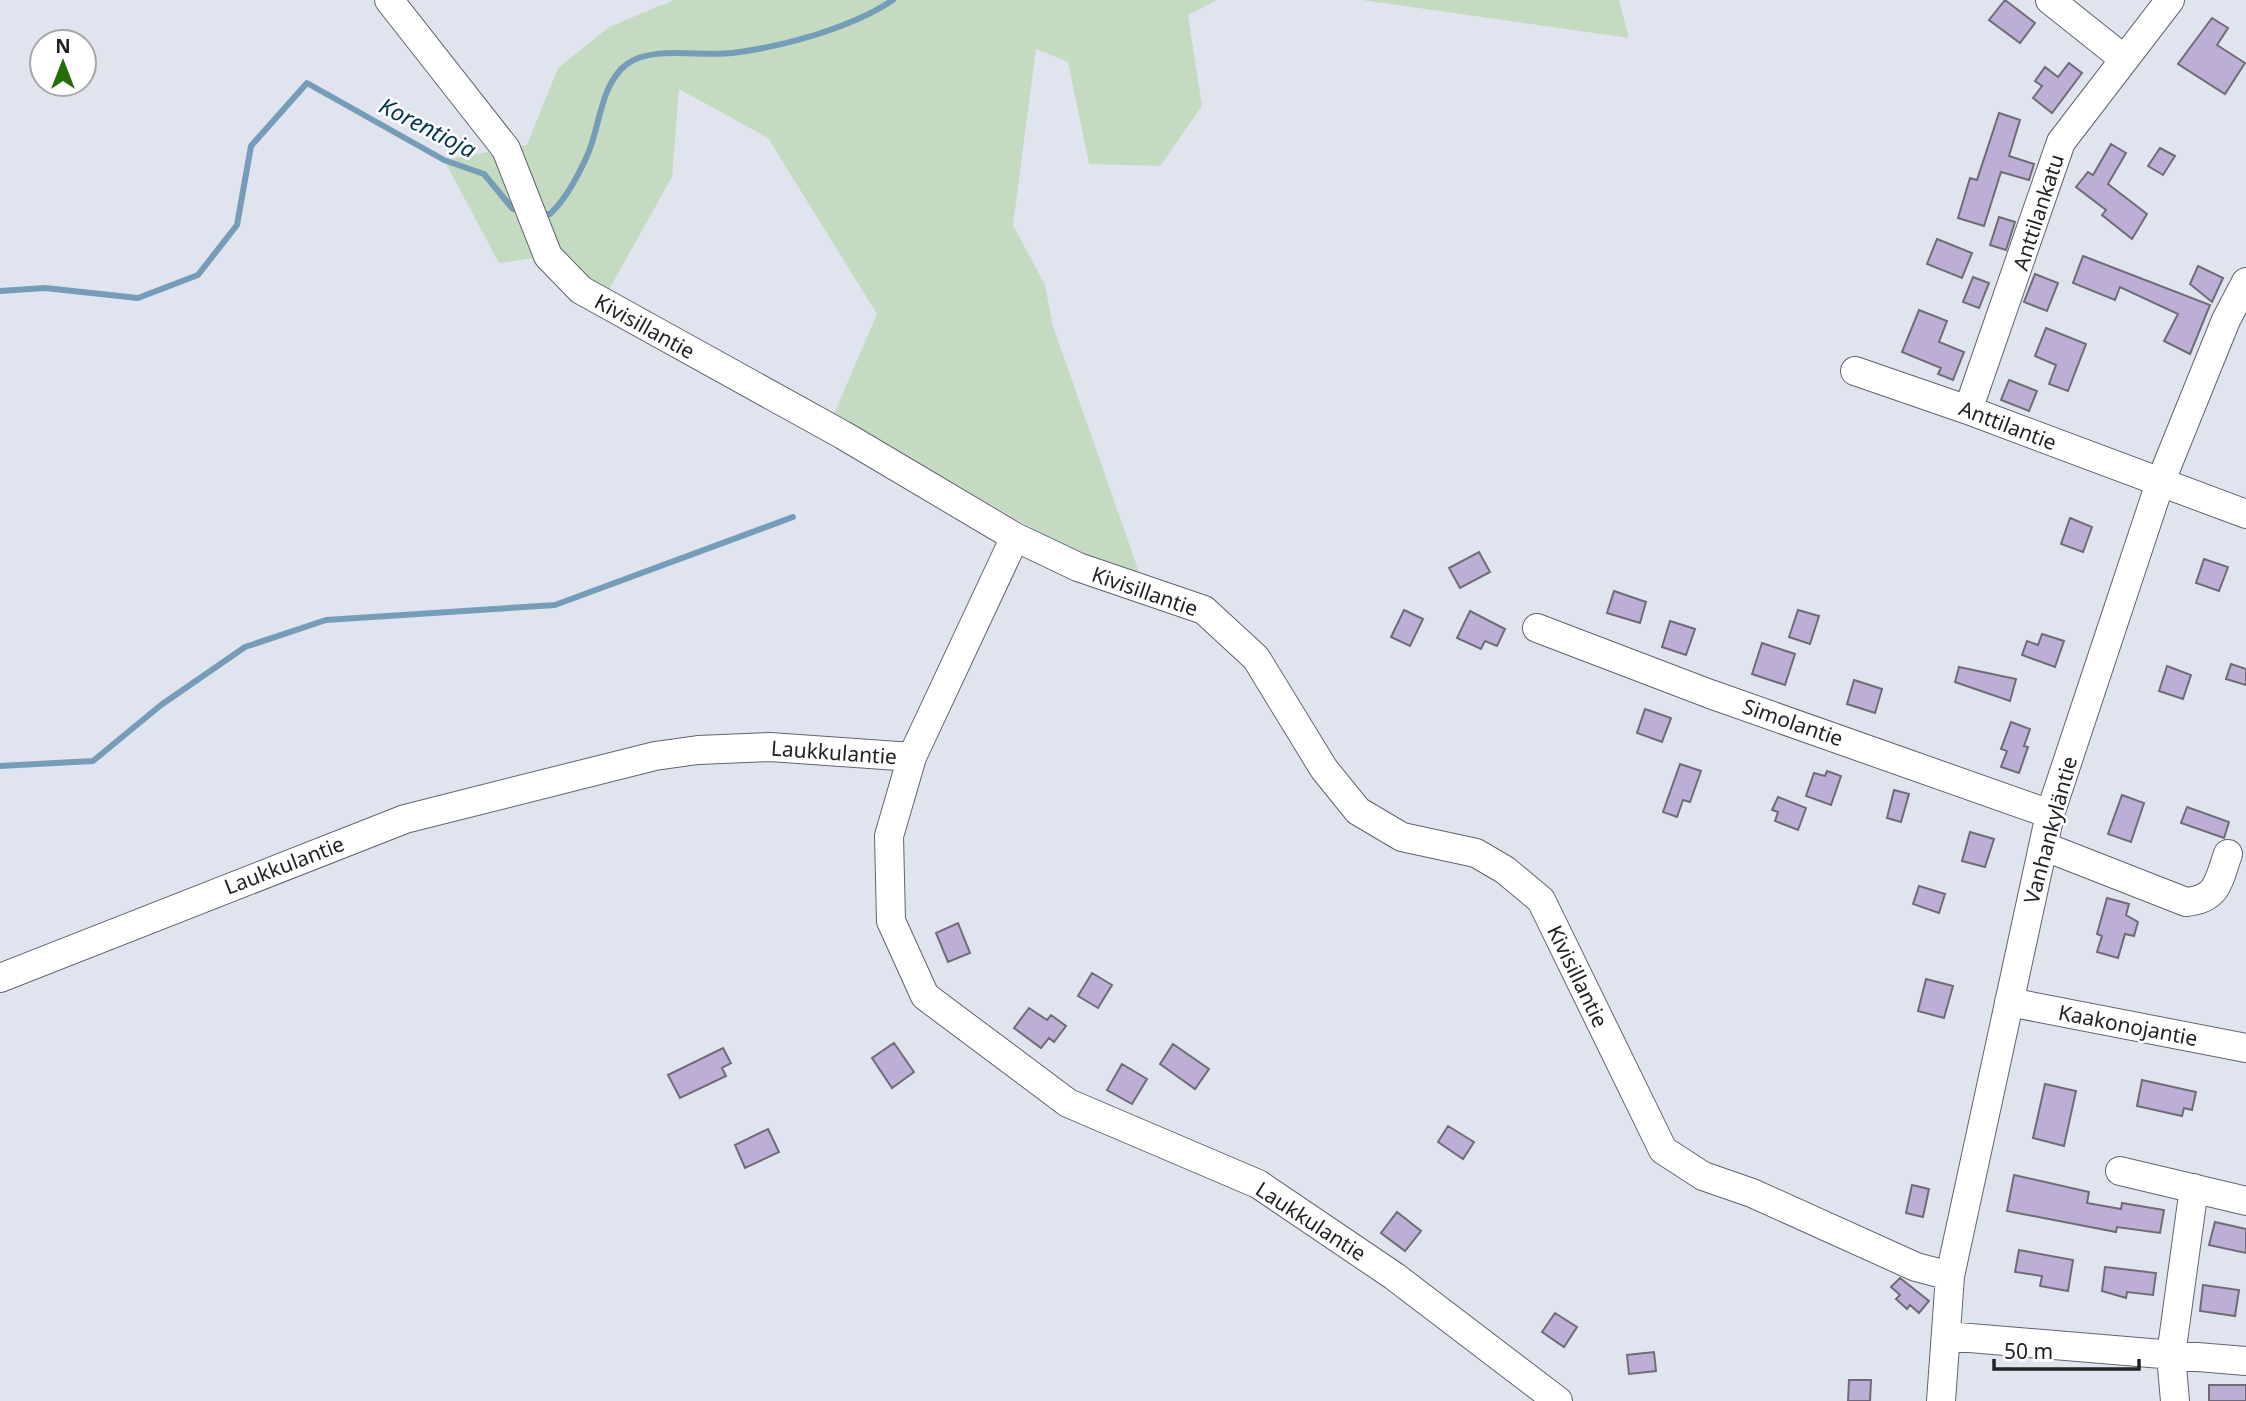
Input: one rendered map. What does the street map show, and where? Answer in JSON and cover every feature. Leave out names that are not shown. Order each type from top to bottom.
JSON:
[{"type":"street","name":"Kivisillantie","points":[[389,0],[506,149],[548,256],[581,290],[843,435],[1015,537],[1078,567],[1204,610],[1256,658],[1324,769],[1358,811],[1402,837],[1476,853],[1505,870],[1541,900],[1663,1150],[1703,1176],[1752,1194],[1916,1267],[1951,1276]]},
{"type":"street","points":[[2050,0],[2124,60]]},
{"type":"street","name":"Anttilankatu","points":[[1968,410],[2061,142],[2170,0]]},
{"type":"street","name":"Vanhankyläntie","points":[[1941,1401],[1951,1276],[2050,814],[2160,483],[2226,320],[2246,282]]},
{"type":"street","name":"Anttilantie","points":[[1855,371],[1968,410],[2246,514]]},
{"type":"street","points":[[912,757],[1015,537]]},
{"type":"street","name":"Simolantie","points":[[1537,628],[1710,694],[2050,814]]},
{"type":"street","name":"Laukkulantie","points":[[0,978],[405,818],[642,760],[698,750],[770,747],[912,757],[889,836],[891,921],[925,996],[1068,1103],[1258,1184],[1394,1276],[1558,1401]]},
{"type":"street","points":[[2043,846],[2186,902],[2203,900],[2215,890],[2228,854]]},
{"type":"street","name":"Kaakonojantie","points":[[2009,1002],[2246,1048]]},
{"type":"street","points":[[2120,1171],[2246,1201]]},
{"type":"street","points":[[2175,1401],[2171,1355],[2194,1188]]},
{"type":"street","points":[[1946,1336],[2246,1361]]},
{"type":"green space","points":[[674,0],[1217,0],[1188,15],[1202,106],[1160,166],[1089,164],[1068,62],[1036,49],[1013,225],[1045,285],[1053,326],[1146,592],[833,416],[877,314],[768,138],[679,89],[672,177],[602,302],[548,256],[499,263],[444,160],[527,145],[558,68],[609,27]]},
{"type":"green space","points":[[1362,0],[1619,0],[1629,38]]},
{"type":"building","points":[[2005,0],[2035,23],[2020,43],[1989,20]]},
{"type":"building","points":[[2212,18],[2228,28],[2217,45],[2245,63],[2225,94],[2178,64]]},
{"type":"building","points":[[2069,63],[2082,73],[2052,113],[2033,98],[2042,86],[2035,81],[2045,67],[2058,77]]},
{"type":"building","points":[[1999,113],[2020,120],[2009,156],[2034,164],[2029,180],[2001,172],[1984,226],[1958,218],[1970,178],[1977,180]]},
{"type":"building","points":[[2111,144],[2126,153],[2108,184],[2147,214],[2132,239],[2102,215],[2106,210],[2076,187],[2088,172],[2093,175]]},
{"type":"building","points":[[2160,148],[2175,156],[2163,175],[2148,166]]},
{"type":"building","points":[[1999,217],[2015,222],[2006,250],[1990,245]]},
{"type":"building","points":[[1937,239],[1972,253],[1962,278],[1927,264]]},
{"type":"building","points":[[2083,256],[2210,305],[2190,354],[2164,341],[2178,314],[2120,287],[2115,300],[2073,283]]},
{"type":"building","points":[[2198,266],[2223,278],[2212,302],[2190,284]]},
{"type":"building","points":[[2035,274],[2058,283],[2047,311],[2024,302]]},
{"type":"building","points":[[1973,277],[1989,283],[1979,308],[1963,302]]},
{"type":"building","points":[[1919,310],[1947,321],[1939,342],[1964,352],[1953,380],[1938,374],[1941,368],[1902,352]]},
{"type":"building","points":[[2046,328],[2086,344],[2068,391],[2049,384],[2056,365],[2035,356]]},
{"type":"building","points":[[2009,380],[2037,391],[2029,411],[2001,400]]},
{"type":"building","points":[[2070,518],[2092,527],[2083,552],[2061,544]]},
{"type":"building","points":[[1479,552],[1490,572],[1460,588],[1449,568]]},
{"type":"building","points":[[2204,559],[2228,567],[2219,591],[2196,583]]},
{"type":"building","points":[[1614,591],[1646,602],[1640,623],[1607,613]]},
{"type":"building","points":[[1404,610],[1423,619],[1410,646],[1391,637]]},
{"type":"building","points":[[1798,610],[1819,616],[1810,644],[1789,637]]},
{"type":"building","points":[[1470,611],[1505,629],[1497,646],[1485,641],[1481,649],[1457,638]]},
{"type":"building","points":[[1670,621],[1695,629],[1686,655],[1662,647]]},
{"type":"building","points":[[2042,634],[2064,641],[2055,667],[2022,655],[2027,641],[2038,645]]},
{"type":"building","points":[[1762,643],[1795,654],[1785,685],[1752,674]]},
{"type":"building","points":[[2231,664],[2246,669],[2246,685],[2226,679]]},
{"type":"building","points":[[2167,666],[2191,675],[2183,699],[2159,691]]},
{"type":"building","points":[[1959,667],[2016,679],[2010,701],[1955,682]]},
{"type":"building","points":[[1854,680],[1882,689],[1875,713],[1847,704]]},
{"type":"building","points":[[1645,709],[1671,718],[1662,742],[1637,733]]},
{"type":"building","points":[[2011,722],[2030,729],[2024,746],[2028,747],[2019,773],[2001,767],[2007,751],[2001,749]]},
{"type":"building","points":[[1680,764],[1701,771],[1690,802],[1683,800],[1677,817],[1663,812]]},
{"type":"building","points":[[1827,771],[1841,776],[1831,805],[1806,796],[1814,773],[1825,776]]},
{"type":"building","points":[[1894,790],[1909,794],[1901,822],[1887,818]]},
{"type":"building","points":[[2122,795],[2144,803],[2131,842],[2108,834]]},
{"type":"building","points":[[1778,797],[1806,808],[1798,830],[1775,821],[1778,812],[1772,810]]},
{"type":"building","points":[[2187,807],[2229,822],[2224,838],[2181,823]]},
{"type":"building","points":[[1970,832],[1994,839],[1985,867],[1962,861]]},
{"type":"building","points":[[1919,886],[1945,894],[1939,913],[1913,904]]},
{"type":"building","points":[[2107,898],[2129,904],[2126,915],[2138,922],[2134,936],[2125,934],[2118,958],[2097,952],[2102,936],[2097,934]]},
{"type":"building","points":[[958,923],[970,953],[948,962],[936,933]]},
{"type":"building","points":[[1092,973],[1112,985],[1098,1008],[1078,996]]},
{"type":"building","points":[[1926,979],[1953,986],[1944,1018],[1918,1011]]},
{"type":"building","points":[[1029,1008],[1047,1020],[1051,1015],[1066,1026],[1054,1042],[1049,1038],[1041,1048],[1014,1028]]},
{"type":"building","points":[[894,1043],[914,1072],[892,1088],[872,1058]]},
{"type":"building","points":[[1173,1044],[1209,1069],[1195,1089],[1160,1064]]},
{"type":"building","points":[[723,1048],[731,1063],[722,1068],[726,1076],[680,1098],[668,1075]]},
{"type":"building","points":[[1122,1064],[1147,1079],[1132,1104],[1107,1090]]},
{"type":"building","points":[[2142,1080],[2196,1092],[2192,1110],[2184,1108],[2182,1116],[2137,1106]]},
{"type":"building","points":[[2045,1084],[2076,1091],[2064,1146],[2033,1138]]},
{"type":"building","points":[[1448,1126],[1474,1142],[1463,1159],[1438,1142]]},
{"type":"building","points":[[768,1129],[779,1152],[745,1168],[735,1145]]},
{"type":"building","points":[[2014,1175],[2089,1192],[2087,1203],[2121,1209],[2122,1203],[2164,1210],[2160,1233],[2117,1227],[2116,1232],[2007,1211]]},
{"type":"building","points":[[1912,1185],[1929,1189],[1923,1217],[1906,1213]]},
{"type":"building","points":[[1397,1212],[1421,1231],[1405,1251],[1381,1233]]},
{"type":"building","points":[[2215,1222],[2246,1229],[2246,1253],[2209,1245]]},
{"type":"building","points":[[2019,1250],[2073,1260],[2068,1291],[2040,1286],[2042,1276],[2015,1272]]},
{"type":"building","points":[[2105,1267],[2156,1273],[2153,1295],[2127,1292],[2126,1298],[2102,1291]]},
{"type":"building","points":[[1900,1278],[1929,1301],[1919,1313],[1910,1305],[1907,1309],[1896,1299],[1900,1295],[1891,1287]]},
{"type":"building","points":[[2203,1285],[2239,1290],[2235,1316],[2200,1311]]},
{"type":"building","points":[[1555,1313],[1577,1327],[1564,1347],[1542,1332]]},
{"type":"building","points":[[1654,1352],[1656,1371],[1629,1374],[1627,1355]]},
{"type":"building","points":[[1849,1380],[1871,1380],[1870,1401],[1848,1401]]},
{"type":"building","points":[[2209,1385],[2246,1385],[2246,1401],[2209,1401]]},
{"type":"waterway","name":"Korentioja","points":[[538,214],[550,214],[571,187],[591,145],[611,83],[627,64],[638,58],[664,53],[732,53],[794,41],[857,19],[893,0]]},
{"type":"waterway","name":"Korentioja","points":[[0,291],[45,288],[138,298],[198,275],[237,225],[251,146],[307,83],[444,160],[484,174],[512,208],[521,212]]},
{"type":"waterway","points":[[0,766],[93,761],[161,705],[245,647],[326,620],[555,605],[793,517]]}]
